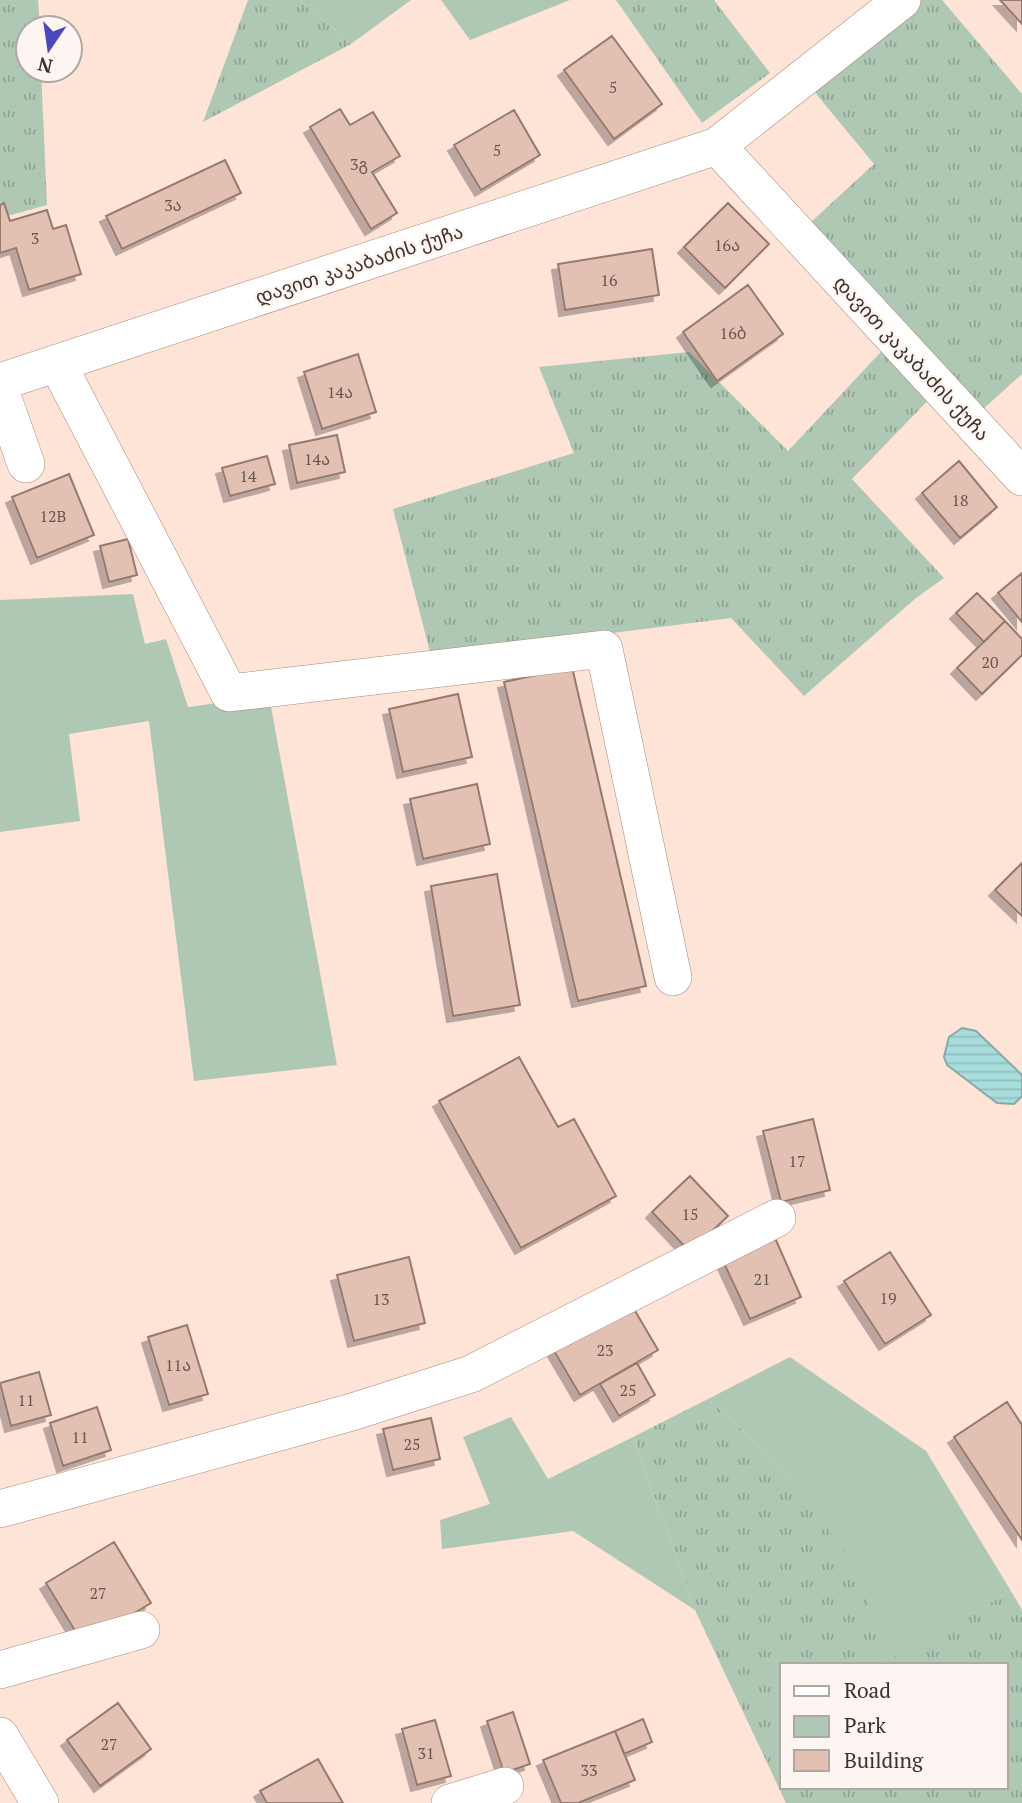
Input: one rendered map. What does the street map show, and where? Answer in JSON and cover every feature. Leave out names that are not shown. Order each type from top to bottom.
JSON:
[{"type":"street","name":"დავით კაკაბაძის ქუჩა","points":[[0,382],[717,146],[902,0]]},
{"type":"street","name":"დავით კაკაბაძის ქუჩა","points":[[717,146],[1015,454]]},
{"type":"street","points":[[57,363],[229,693],[604,649],[673,977]]},
{"type":"street","points":[[0,390],[26,464]]},
{"type":"street","points":[[0,1509],[342,1415],[471,1374],[777,1217]]},
{"type":"street","points":[[0,1670],[141,1630]]},
{"type":"street","points":[[0,1736],[40,1803]]},
{"type":"street","points":[[450,1803],[505,1786]]},
{"type":"green space","points":[[0,0],[38,0],[39,14],[14,14],[14,84],[42,84],[47,205],[0,218]]},
{"type":"green space","points":[[248,0],[300,0],[351,44],[203,122]]},
{"type":"green space","points":[[300,0],[411,0],[351,44]]},
{"type":"green space","points":[[441,0],[570,0],[470,40]]},
{"type":"green space","points":[[616,0],[714,0],[770,73],[702,123]]},
{"type":"green space","points":[[902,0],[942,0],[1022,94],[1022,374],[970,421],[940,388],[852,479],[944,578],[916,598],[804,696],[731,618],[431,656],[393,509],[574,453],[539,367],[689,352],[788,451],[894,338],[798,234],[874,164],[803,78]]},
{"type":"green space","points":[[133,594],[145,644],[166,639],[188,707],[269,696],[337,1065],[194,1081],[149,721],[69,734],[80,821],[0,832],[0,600]]},
{"type":"green space","points":[[790,1357],[926,1451],[1011,1591],[886,1661],[855,1565],[780,1465],[708,1399]]},
{"type":"green space","points":[[708,1399],[780,1465],[856,1565],[887,1660],[1011,1591],[1022,1610],[1022,1803],[786,1803],[695,1610],[633,1437]]},
{"type":"green space","points":[[511,1417],[548,1479],[633,1437],[695,1610],[573,1531],[442,1549],[440,1520],[490,1504],[463,1437]]},
{"type":"water","points":[[962,1028],[976,1031],[1022,1075],[1022,1096],[1014,1104],[997,1103],[947,1065],[944,1057],[949,1037]]},
{"type":"building","points":[[1000,0],[1022,0],[1022,24]]},
{"type":"building","points":[[612,36],[662,104],[614,139],[564,70]]},
{"type":"building","points":[[340,109],[350,125],[373,112],[400,156],[372,172],[397,213],[371,229],[310,127]]},
{"type":"building","points":[[514,110],[540,155],[481,190],[454,145]]},
{"type":"building","points":[[225,160],[241,193],[122,249],[106,216]]},
{"type":"building","points":[[4,203],[10,221],[47,210],[53,229],[66,225],[81,274],[29,290],[16,248],[0,253],[0,205]]},
{"type":"building","points":[[728,203],[769,244],[725,288],[684,247]]},
{"type":"building","points":[[652,249],[659,295],[565,310],[558,264]]},
{"type":"building","points":[[748,285],[783,334],[717,381],[683,332]]},
{"type":"building","points":[[358,354],[376,412],[322,429],[304,372]]},
{"type":"building","points":[[337,435],[345,472],[297,483],[289,445]]},
{"type":"building","points":[[267,456],[275,484],[230,496],[222,468]]},
{"type":"building","points":[[959,461],[997,507],[960,538],[922,493]]},
{"type":"building","points":[[69,474],[94,535],[37,558],[12,497]]},
{"type":"building","points":[[128,539],[137,575],[109,582],[100,546]]},
{"type":"building","points":[[1022,573],[1022,622],[998,593]]},
{"type":"building","points":[[977,593],[1005,621],[984,642],[956,613]]},
{"type":"building","points":[[1005,621],[1022,639],[1022,655],[982,694],[957,668]]},
{"type":"building","points":[[572,667],[646,986],[578,1001],[504,682]]},
{"type":"building","points":[[458,694],[472,757],[403,772],[389,709]]},
{"type":"building","points":[[477,784],[490,844],[423,859],[410,799]]},
{"type":"building","points":[[1022,863],[1022,916],[995,890]]},
{"type":"building","points":[[497,874],[520,1005],[453,1016],[431,886]]},
{"type":"building","points":[[519,1057],[558,1127],[574,1119],[616,1196],[521,1248],[439,1101]]},
{"type":"building","points":[[813,1119],[830,1190],[781,1202],[763,1131]]},
{"type":"building","points":[[690,1176],[728,1216],[690,1252],[652,1212]]},
{"type":"building","points":[[775,1238],[801,1297],[750,1319],[723,1261]]},
{"type":"building","points":[[890,1252],[931,1315],[885,1344],[844,1281]]},
{"type":"building","points":[[409,1257],[425,1323],[354,1341],[337,1275]]},
{"type":"building","points":[[631,1304],[658,1350],[580,1395],[553,1349]]},
{"type":"building","points":[[187,1325],[208,1394],[169,1405],[148,1337]]},
{"type":"building","points":[[637,1363],[655,1395],[619,1416],[600,1384]]},
{"type":"building","points":[[39,1372],[51,1415],[11,1426],[0,1383]]},
{"type":"building","points":[[1007,1402],[1022,1425],[1022,1540],[954,1437]]},
{"type":"building","points":[[97,1407],[111,1450],[63,1466],[50,1423]]},
{"type":"building","points":[[431,1418],[440,1459],[393,1470],[383,1429]]},
{"type":"building","points":[[114,1542],[151,1603],[83,1644],[46,1583]]},
{"type":"building","points":[[118,1703],[151,1749],[100,1786],[67,1740]]},
{"type":"building","points":[[513,1712],[530,1764],[504,1773],[487,1721]]},
{"type":"building","points":[[643,1719],[652,1742],[624,1754],[615,1731]]},
{"type":"building","points":[[435,1720],[451,1776],[417,1785],[402,1729]]},
{"type":"building","points":[[615,1731],[635,1780],[578,1803],[561,1803],[543,1760]]},
{"type":"building","points":[[318,1759],[343,1803],[267,1803],[260,1791]]}]
